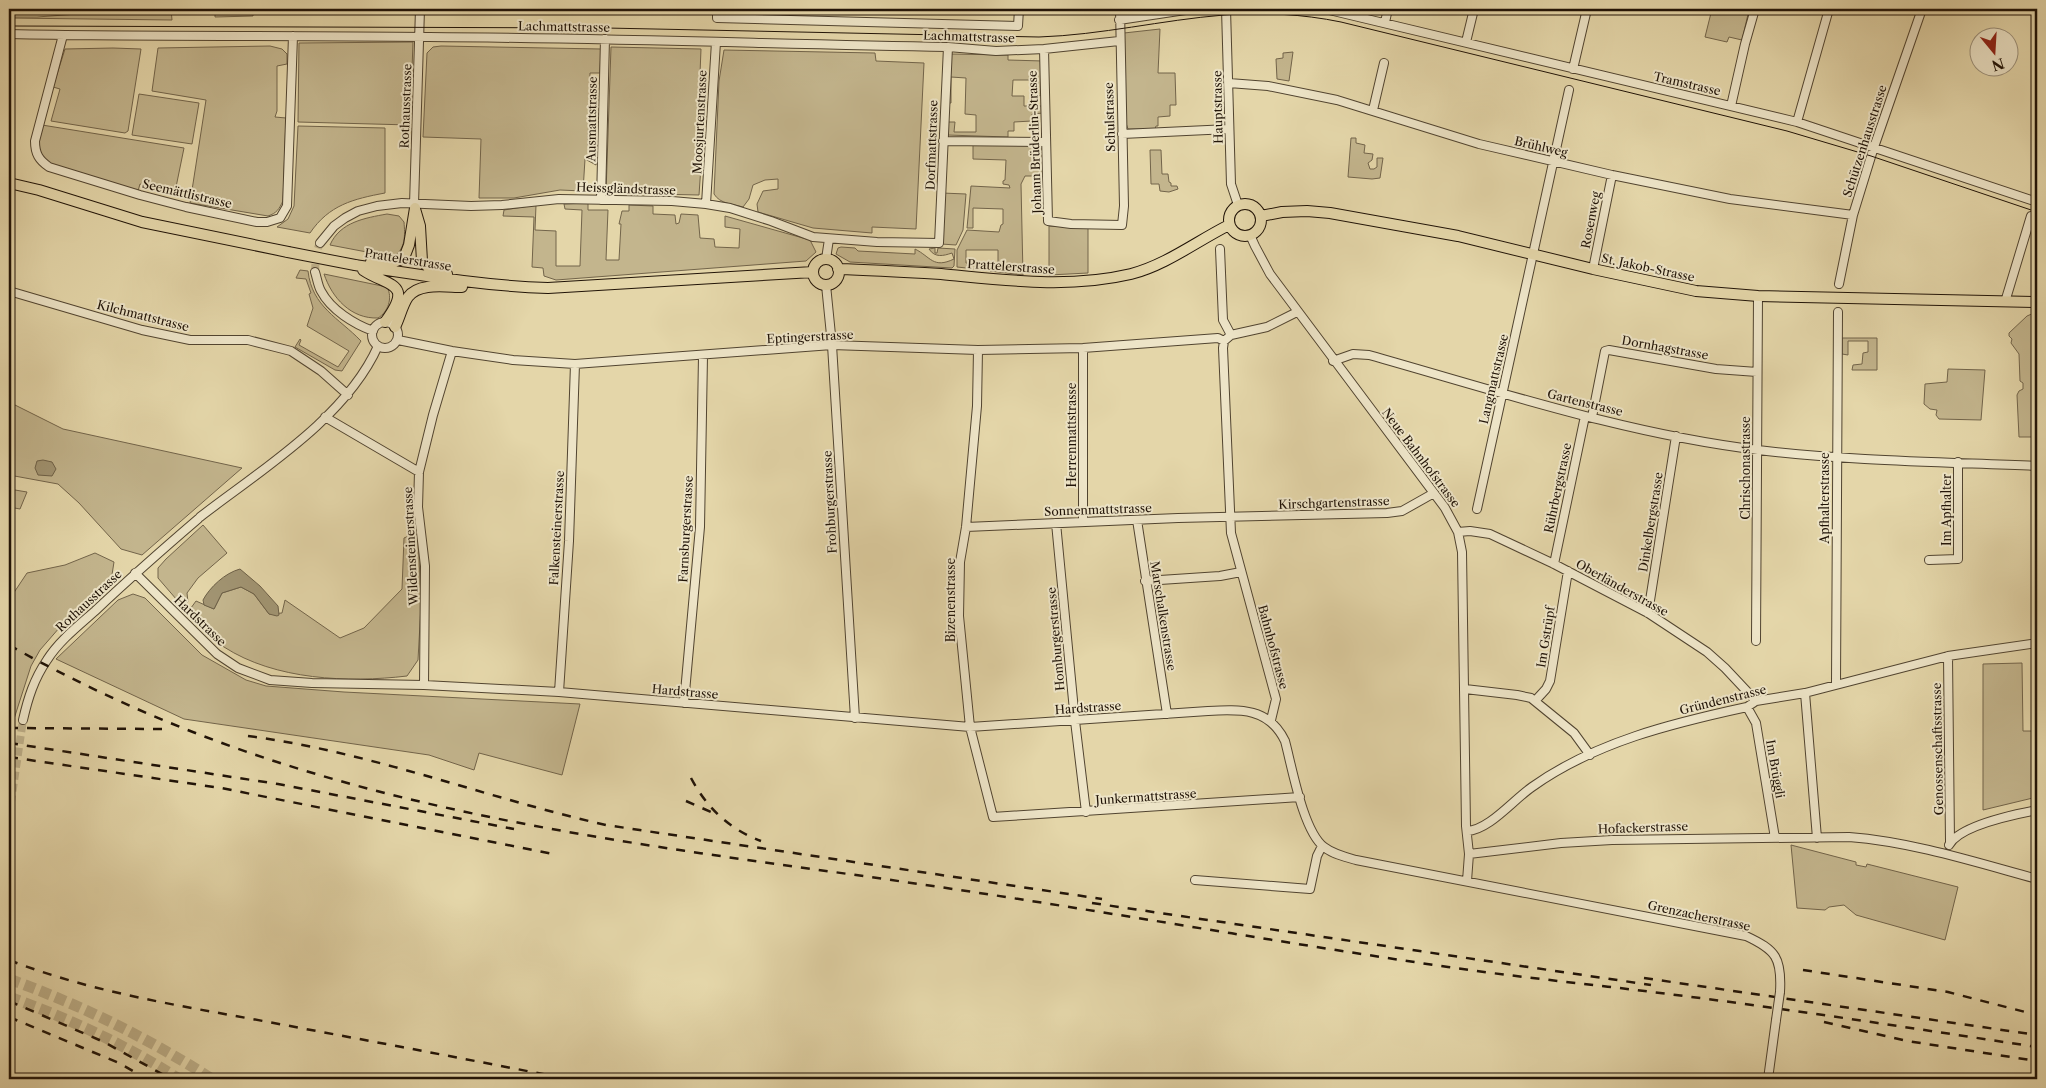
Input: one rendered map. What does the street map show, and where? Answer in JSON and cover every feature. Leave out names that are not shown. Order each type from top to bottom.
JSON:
[{"type":"main road","name":"Prattelerstrasse","points":[[9,183],[39,190],[142,222],[288,252],[421,276],[519,287],[557,287],[813,272]]},
{"type":"main road","points":[[1247,203],[1252,205],[1261,216],[1260,225],[1250,235],[1235,233],[1229,225],[1231,211],[1238,205],[1247,203]]},
{"type":"main road","points":[[356,265],[373,262],[392,263],[404,258],[409,245],[415,206]]},
{"type":"main road","points":[[415,206],[420,226],[421,258],[430,269],[519,287]]},
{"type":"main road","name":"St. Jakob-Strasse","points":[[1261,216],[1282,212],[1307,211],[1330,213],[1458,236],[1680,288],[1758,296],[2037,302]]},
{"type":"main road","name":"Prattelerstrasse","points":[[838,269],[941,274],[1037,283],[1070,283],[1131,274],[1161,263],[1229,225]]},
{"type":"main road","points":[[826,259],[834,262],[838,269],[836,280],[826,285],[815,280],[813,272],[815,264],[826,259]]},
{"type":"main road","points":[[356,265],[368,273],[387,281],[398,292],[390,324]]},
{"type":"main road","points":[[390,324],[414,291],[432,287],[519,287]]},
{"type":"street","name":"Rothausstrasse","points":[[415,206],[420,9]]},
{"type":"street","points":[[718,9],[717,18],[1018,26],[1019,9]]},
{"type":"street","name":"Schulstrasse","points":[[1120,9],[1119,41],[1124,206],[1122,225]]},
{"type":"street","points":[[1120,20],[1192,9]]},
{"type":"street","name":"Hauptstrasse","points":[[1226,9],[1231,184],[1238,205]]},
{"type":"street","name":"Tramstrasse","points":[[1325,9],[1797,122],[2037,202]]},
{"type":"street","points":[[1385,22],[1388,9]]},
{"type":"street","points":[[1466,42],[1474,9]]},
{"type":"street","points":[[1573,69],[1587,9]]},
{"type":"street","points":[[1731,106],[1744,44],[1755,9]]},
{"type":"street","points":[[1797,122],[1829,9]]},
{"type":"street","name":"Schützenhausstrasse","points":[[1839,284],[1853,215],[1874,147],[1922,9]]},
{"type":"street","name":"Lachmattstrasse","points":[[9,34],[145,37],[293,36],[605,39],[948,47],[996,51],[1119,41]]},
{"type":"street","name":"Seemättlistrasse","points":[[63,35],[34,141],[35,150],[42,162],[50,167],[140,195],[186,207],[267,222],[280,218],[287,206],[293,36]]},
{"type":"street","name":"Ausmattstrasse","points":[[601,200],[605,39]]},
{"type":"street","name":"Moosjurtenstrasse","points":[[706,204],[716,42]]},
{"type":"street","name":"Dorfmattstrasse","points":[[939,243],[948,47]]},
{"type":"street","name":"Johann Brüderlin-Strasse","points":[[1044,48],[1048,221],[1071,224],[1122,225]]},
{"type":"street","points":[[1373,110],[1384,63]]},
{"type":"street","name":"Brühlweg","points":[[1229,83],[1276,87],[1337,100],[1479,144],[1612,175],[1730,199],[1853,215]]},
{"type":"street","name":"Langmattstrasse","points":[[1478,509],[1569,90]]},
{"type":"street","points":[[1122,134],[1229,129]]},
{"type":"street","points":[[943,141],[1046,142]]},
{"type":"street","name":"Rosenweg","points":[[1593,269],[1612,175]]},
{"type":"street","name":"Heissgländstrasse","points":[[320,242],[334,226],[358,211],[377,206],[402,203],[415,206],[471,206],[520,204],[559,199],[672,201],[706,204],[730,208],[771,221],[800,233],[828,239],[939,243]]},
{"type":"street","points":[[2005,302],[2031,216]]},
{"type":"street","name":"Neue Bahnhofstrasse","points":[[1250,235],[1270,274],[1434,493],[1452,518],[1458,532],[1462,552],[1469,854],[1467,881]]},
{"type":"street","points":[[826,259],[828,239]]},
{"type":"street","points":[[1220,249],[1223,320],[1231,335]]},
{"type":"street","points":[[315,272],[321,291],[333,306],[359,326],[373,331]]},
{"type":"street","name":"Frohburgerstrasse","points":[[826,285],[832,345],[855,718]]},
{"type":"street","name":"Kilchmattstrasse","points":[[9,291],[142,330],[190,340],[248,340],[291,351],[321,371],[348,395]]},
{"type":"street","name":"Chrischonastrasse","points":[[1756,641],[1758,296]]},
{"type":"street","points":[[1224,341],[1231,335],[1267,327],[1297,312]]},
{"type":"street","name":"Apfhalterstrasse","points":[[1836,684],[1838,312]]},
{"type":"street","points":[[390,324],[398,333],[398,340],[389,348],[378,346],[373,339],[373,331],[378,325],[390,324]]},
{"type":"street","name":"Eptingerstrasse","points":[[398,340],[452,351],[513,360],[574,364],[832,345],[978,350],[1083,348],[1218,338],[1224,341]]},
{"type":"street","name":"Bahnhofstrasse","points":[[1224,341],[1231,533],[1276,699],[1271,720]]},
{"type":"street","name":"Rothausstrasse","points":[[23,720],[30,690],[48,658],[62,641],[135,573],[199,518],[295,445],[325,417],[348,395],[361,377],[378,346]]},
{"type":"street","name":"Herrenmattstrasse","points":[[1083,348],[1083,521]]},
{"type":"street","name":"Bizenenstrasse","points":[[978,350],[977,406],[966,527],[960,562],[960,616],[970,727],[993,817]]},
{"type":"street","name":"Dornhagstrasse","points":[[1588,417],[1606,351],[1609,350],[1716,369],[1757,372]]},
{"type":"street","name":"Wildensteinerstrasse","points":[[424,685],[425,566],[418,507],[419,472],[452,351]]},
{"type":"street","name":"Gartenstrasse","points":[[1334,361],[1353,354],[1369,354],[1588,417],[1676,436],[1757,450],[1837,457],[2037,466]]},
{"type":"street","name":"Farnsburgerstrasse","points":[[684,703],[700,527],[703,356]]},
{"type":"street","name":"Falkensteinerstrasse","points":[[559,692],[569,541],[574,364]]},
{"type":"street","points":[[325,417],[419,472]]},
{"type":"street","name":"Rührbergstrasse","points":[[1554,564],[1588,417]]},
{"type":"street","name":"Dinkelbergstrasse","points":[[1648,612],[1676,436]]},
{"type":"street","name":"Im Apfhalter","points":[[1929,560],[1958,559],[1958,462]]},
{"type":"street","name":"Kirschgartenstrasse","points":[[1230,517],[1387,513],[1402,511],[1434,493]]},
{"type":"street","name":"Sonnenmattstrasse","points":[[966,527],[1083,521],[1230,517]]},
{"type":"street","name":"Marschalkenstrasse","points":[[1137,520],[1167,714]]},
{"type":"street","name":"Homburgerstrasse","points":[[1056,523],[1075,721],[1086,812]]},
{"type":"street","name":"Oberländerstrasse","points":[[1458,532],[1470,531],[1490,534],[1648,612],[1707,652],[1756,701]]},
{"type":"street","points":[[1145,581],[1220,576],[1241,572]]},
{"type":"street","name":"Im Gstrüpf","points":[[1535,702],[1550,681],[1568,572]]},
{"type":"street","name":"Hardstrasse","points":[[135,573],[217,654],[238,668],[270,680],[559,692],[970,727],[1234,710],[1248,711],[1271,720]]},
{"type":"street","name":"Gründenstrasse","points":[[1467,831],[1483,826],[1532,787],[1568,765],[1652,731],[1746,706],[1756,701],[1805,693],[1948,656],[2037,643]]},
{"type":"street","name":"Genossenschaftsstrasse","points":[[1946,854],[1950,842],[1948,656]]},
{"type":"street","points":[[1465,689],[1526,696],[1574,733],[1590,755]]},
{"type":"street","points":[[1805,693],[1817,838]]},
{"type":"street","name":"Im Brüggli","points":[[1746,706],[1756,723],[1775,838]]},
{"type":"street","points":[[1271,720],[1280,730],[1285,741],[1306,818],[1322,846],[1333,853],[1356,860],[1467,881]]},
{"type":"street","name":"Junkermattstrasse","points":[[993,817],[1300,797]]},
{"type":"street","points":[[1950,842],[1961,834],[1989,822],[2037,810]]},
{"type":"street","name":"Hofackerstrasse","points":[[1469,854],[1561,843],[1612,840],[1848,837],[1885,840],[1946,854],[2037,879]]},
{"type":"street","points":[[1195,880],[1310,889],[1317,856],[1322,846]]},
{"type":"street","name":"Grenzacherstrasse","points":[[1467,881],[1746,936],[1765,945],[1777,958],[1781,978],[1768,1079]]},
{"type":"shaded area","points":[[144,9],[171,9],[172,20],[9,18],[9,17],[37,17]]},
{"type":"shaded area","points":[[215,9],[253,9],[253,16],[215,17]]},
{"type":"shaded area","points":[[1712,9],[1749,10],[1742,40],[1729,37],[1727,42],[1705,37]]},
{"type":"shaded area","points":[[1160,29],[1158,73],[1175,73],[1176,105],[1170,105],[1170,116],[1158,117],[1158,126],[1155,129],[1128,129],[1126,123],[1124,33]]},
{"type":"shaded area","points":[[413,42],[410,125],[298,122],[299,43]]},
{"type":"shaded area","points":[[270,46],[282,49],[287,54],[287,64],[277,66],[277,111],[275,117],[286,118],[282,204],[276,212],[268,216],[190,203],[206,100],[152,91],[158,48]]},
{"type":"shaded area","points":[[433,47],[601,49],[600,73],[590,73],[588,145],[597,145],[596,165],[585,159],[583,191],[560,190],[514,198],[479,198],[481,139],[423,137],[427,53]]},
{"type":"shaded area","points":[[611,47],[701,49],[698,123],[704,122],[699,195],[606,193]]},
{"type":"shaded area","points":[[65,49],[141,49],[128,131],[125,133],[51,121],[60,89],[53,87]]},
{"type":"shaded area","points":[[724,50],[875,53],[876,61],[924,63],[916,229],[872,227],[872,233],[813,228],[758,212],[757,204],[763,191],[778,189],[778,179],[765,180],[753,185],[749,199],[743,207],[720,200],[714,194],[719,81]]},
{"type":"shaded area","points":[[1293,52],[1289,81],[1277,79],[1276,59],[1283,58],[1283,53]]},
{"type":"shaded area","points":[[950,54],[1008,55],[1008,60],[1043,61],[1042,95],[1038,96],[1038,80],[1013,80],[1012,96],[1024,96],[1024,106],[1043,106],[1043,113],[1032,114],[1032,121],[1014,122],[1014,131],[1008,131],[1008,137],[947,135],[947,122],[955,122],[954,132],[976,132],[976,115],[965,114],[966,78],[951,77],[951,103],[949,103]]},
{"type":"shaded area","points":[[139,94],[199,103],[192,144],[132,135]]},
{"type":"shaded area","points":[[42,125],[184,148],[175,192],[140,184],[138,191],[51,164],[40,156],[37,137]]},
{"type":"shaded area","points":[[298,126],[385,128],[385,193],[362,198],[343,205],[325,216],[310,233],[277,227],[288,219],[294,206]]},
{"type":"shaded area","points":[[1351,138],[1356,138],[1356,143],[1365,145],[1364,153],[1373,154],[1372,160],[1368,163],[1370,169],[1377,167],[1377,158],[1383,158],[1380,178],[1348,177]]},
{"type":"shaded area","points":[[1039,144],[1044,150],[1043,176],[1025,176],[1021,184],[1023,275],[990,271],[989,266],[998,266],[998,250],[966,250],[966,263],[985,266],[985,270],[957,267],[957,250],[967,230],[999,232],[1003,224],[1003,209],[973,208],[973,228],[967,228],[971,186],[1010,188],[1009,185],[1003,184],[1006,160],[973,159],[973,145]]},
{"type":"shaded area","points":[[1150,150],[1161,150],[1162,174],[1168,174],[1171,186],[1177,186],[1178,189],[1169,192],[1160,191],[1159,184],[1151,184]]},
{"type":"shaded area","points":[[942,193],[966,194],[963,230],[956,245],[941,244]]},
{"type":"shaded area","points":[[588,203],[588,210],[608,210],[606,260],[619,260],[621,224],[619,224],[622,211],[629,211],[629,205],[653,206],[653,214],[675,215],[676,224],[679,223],[681,214],[698,215],[700,238],[714,239],[715,247],[739,248],[740,229],[725,227],[725,216],[810,240],[816,252],[806,261],[556,280],[544,276],[543,268],[532,267],[534,217],[503,216],[504,210],[536,205],[535,230],[556,231],[556,266],[580,266],[582,210],[565,209],[564,204]]},
{"type":"shaded area","points":[[387,214],[399,216],[404,222],[402,246],[393,257],[330,245],[340,231],[354,222]]},
{"type":"shaded area","points":[[1049,226],[1088,228],[1088,273],[1049,275]]},
{"type":"shaded area","points":[[838,248],[855,248],[858,251],[915,254],[915,249],[933,261],[941,263],[954,259],[952,253],[937,255],[929,249],[935,248],[935,253],[937,253],[938,248],[955,249],[954,266],[952,268],[850,262],[836,254]]},
{"type":"shaded area","points":[[300,270],[308,271],[315,294],[321,303],[361,341],[342,371],[335,370],[295,347],[300,339],[299,345],[338,367],[349,351],[307,326],[313,308],[309,294],[311,293],[306,279],[296,278]]},
{"type":"shaded area","points":[[324,274],[387,287],[390,296],[387,308],[378,318],[359,315],[351,311],[337,299]]},
{"type":"shaded area","points":[[2037,313],[2037,437],[2019,437],[2017,395],[2023,389],[2023,383],[2020,381],[2019,354],[2011,343],[2012,339],[2009,333],[2027,316]]},
{"type":"shaded area","points":[[1842,338],[1877,338],[1877,370],[1852,370],[1853,365],[1862,364],[1863,353],[1868,352],[1868,341],[1848,341],[1848,355],[1842,354]]},
{"type":"shaded area","points":[[1948,369],[1985,370],[1981,420],[1939,419],[1936,415],[1937,410],[1930,409],[1924,404],[1925,384],[1947,382]]},
{"type":"shaded area","points":[[9,402],[63,429],[242,468],[142,555],[121,549],[79,503],[58,484],[9,475]]},
{"type":"shaded area","points":[[37,461],[52,462],[56,469],[52,476],[38,475],[35,468]]},
{"type":"shaded area","points":[[9,489],[27,492],[20,509],[9,507]]},
{"type":"shaded area","points":[[203,525],[227,553],[198,578],[187,593],[188,602],[183,607],[158,578],[158,568]]},
{"type":"shaded area","points":[[418,532],[421,605],[418,660],[407,676],[337,679],[289,673],[244,658],[219,644],[188,612],[196,601],[214,609],[222,593],[241,587],[254,594],[269,614],[282,613],[285,600],[340,638],[364,628],[402,589],[404,538]]},
{"type":"shaded area","points":[[95,553],[114,562],[111,581],[60,627],[40,650],[31,666],[13,722],[9,721],[9,600],[27,573],[65,565]]},
{"type":"shaded area","points":[[240,569],[260,586],[278,606],[279,615],[269,614],[254,594],[241,587],[222,593],[214,609],[204,605],[203,600],[214,586],[224,577]]},
{"type":"shaded area","points":[[133,594],[145,598],[202,655],[246,680],[266,686],[344,692],[580,704],[562,775],[479,753],[474,770],[429,755],[184,719],[56,659],[118,600]]},
{"type":"shaded area","points":[[2022,663],[2023,731],[2037,731],[2037,797],[1983,810],[1983,664]]},
{"type":"shaded area","points":[[1791,845],[1856,862],[1856,865],[1866,867],[1867,864],[1958,887],[1945,940],[1856,915],[1844,905],[1829,907],[1825,910],[1797,908]]},
{"type":"tunnel","points":[[315,272],[316,253],[320,243]]},
{"type":"tunnel","points":[[9,815],[23,720]]},
{"type":"tunnel","points":[[9,979],[114,1023],[212,1079]]},
{"type":"tunnel","points":[[9,989],[9,1003]]},
{"type":"tunnel","points":[[9,997],[96,1033],[179,1079]]},
{"type":"tram line","points":[[9,26],[606,28],[1039,37],[1062,36],[1224,15],[1297,15],[1341,22],[1787,131],[1871,156],[2037,212]]},
{"type":"railway","points":[[9,645],[117,700],[229,746],[306,771],[388,794],[470,813],[637,844],[973,892],[1388,958],[1476,971],[1766,1007],[2037,1047]]},
{"type":"railway","points":[[9,728],[162,729]]},
{"type":"railway","points":[[248,736],[294,743],[384,764],[606,825],[1102,899]]},
{"type":"railway","points":[[9,743],[278,784],[514,829]]},
{"type":"railway","points":[[9,757],[221,788],[558,855]]},
{"type":"railway","points":[[691,778],[704,799],[720,816],[729,824],[761,841]]},
{"type":"railway","points":[[686,801],[711,812]]},
{"type":"railway","points":[[1092,903],[1651,985]]},
{"type":"railway","points":[[9,960],[71,981],[134,996],[568,1079]]},
{"type":"railway","points":[[1803,970],[1948,992],[2037,1015]]},
{"type":"railway","points":[[1644,978],[2037,1035]]},
{"type":"railway","points":[[9,1001],[104,1042],[171,1079]]},
{"type":"railway","points":[[9,1017],[119,1063],[147,1079]]},
{"type":"railway","points":[[1824,1022],[1907,1041],[2037,1061]]}]
